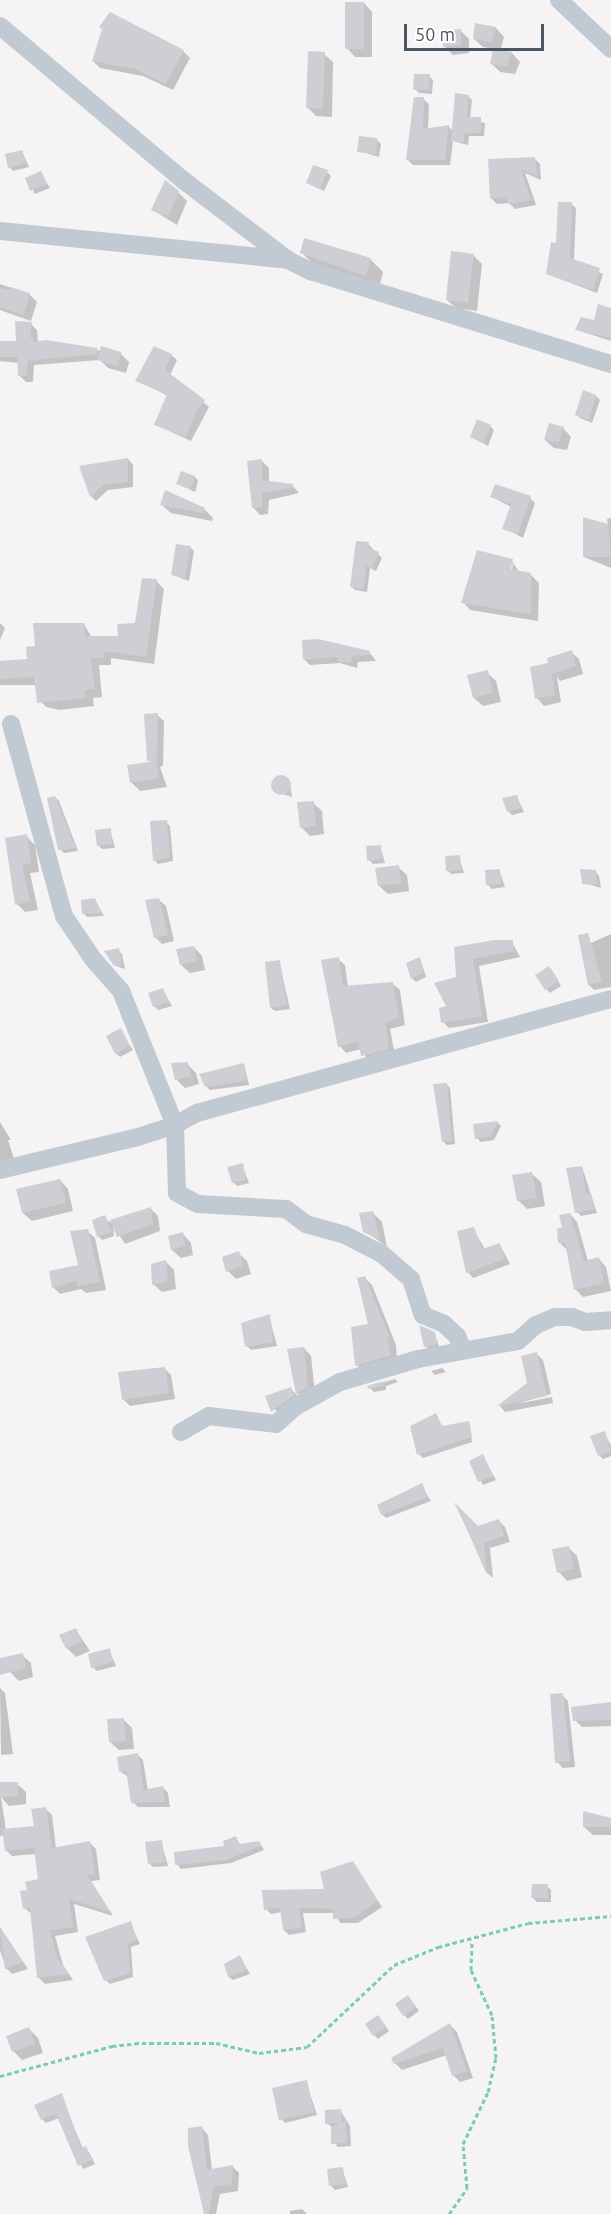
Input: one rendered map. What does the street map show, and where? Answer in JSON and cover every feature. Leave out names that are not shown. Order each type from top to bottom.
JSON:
[{"type":"street","points":[[559,0],[611,49]]},
{"type":"street","points":[[0,26],[183,180],[288,260],[310,270],[611,364]]},
{"type":"street","points":[[0,231],[288,260]]},
{"type":"street","points":[[11,724],[64,916],[93,959],[121,991],[175,1125],[177,1193],[198,1204],[286,1209],[306,1224],[345,1235],[382,1254],[411,1279],[423,1315],[444,1324],[457,1336],[463,1350]]},
{"type":"street","points":[[0,1170],[175,1125],[196,1113],[611,999]]},
{"type":"street","points":[[181,1432],[209,1416],[276,1424],[295,1407],[340,1382],[463,1350],[518,1341],[537,1325],[555,1317],[573,1317],[585,1322],[611,1320]]},
{"type":"path","points":[[0,2076],[122,2045],[216,2043],[259,2053],[307,2047],[332,2028],[385,1970],[438,1947],[472,1941],[528,1923],[611,1916]]},
{"type":"path","points":[[449,2214],[467,2188],[463,2144],[488,2092],[496,2058],[492,2014],[471,1970],[472,1941]]},
{"type":"building","points":[[345,2],[364,2],[364,49],[345,49]]},
{"type":"building","points":[[110,12],[184,50],[166,84],[135,69],[92,61],[102,29],[99,27]]},
{"type":"building","points":[[475,23],[496,27],[492,42],[473,39]]},
{"type":"building","points":[[461,29],[461,45],[443,47],[444,31]]},
{"type":"building","points":[[493,49],[512,52],[507,66],[490,64]]},
{"type":"building","points":[[308,51],[325,52],[323,109],[306,108]]},
{"type":"building","points":[[414,74],[430,74],[429,90],[413,90]]},
{"type":"building","points":[[455,93],[469,95],[467,117],[481,117],[481,133],[465,133],[464,142],[451,141]]},
{"type":"building","points":[[414,97],[424,97],[423,129],[449,125],[445,160],[406,160]]},
{"type":"building","points":[[359,136],[377,138],[376,154],[357,152]]},
{"type":"building","points":[[22,150],[26,163],[8,168],[5,154]]},
{"type":"building","points":[[535,157],[537,176],[521,169],[531,200],[508,204],[507,197],[490,199],[488,159]]},
{"type":"building","points":[[313,165],[328,170],[320,189],[306,183]]},
{"type":"building","points":[[41,171],[47,184],[30,191],[25,178]]},
{"type":"building","points":[[165,180],[179,191],[168,217],[151,210]]},
{"type":"building","points":[[558,202],[572,202],[570,258],[600,268],[593,290],[546,274],[551,242],[556,243]]},
{"type":"building","points":[[304,238],[371,258],[366,276],[300,253]]},
{"type":"building","points":[[451,251],[474,254],[468,303],[446,300]]},
{"type":"building","points":[[10,287],[30,293],[24,315],[0,308],[0,288],[9,290]]},
{"type":"building","points":[[598,304],[611,308],[611,338],[575,330],[581,317],[594,320]]},
{"type":"building","points":[[15,321],[32,322],[30,338],[34,337],[34,342],[46,340],[97,348],[97,354],[29,361],[28,358],[27,376],[18,376],[17,357],[0,357],[0,341],[16,341]]},
{"type":"building","points":[[101,346],[121,352],[118,366],[97,360]]},
{"type":"building","points":[[154,346],[172,354],[165,370],[205,400],[195,413],[186,437],[154,425],[167,394],[135,381]]},
{"type":"building","points":[[583,390],[596,395],[589,420],[575,415]]},
{"type":"building","points":[[477,419],[491,425],[484,443],[470,437]]},
{"type":"building","points":[[549,423],[564,427],[559,442],[544,440]]},
{"type":"building","points":[[128,458],[128,482],[102,485],[90,497],[79,466]]},
{"type":"building","points":[[262,459],[262,480],[293,484],[293,488],[262,493],[262,507],[252,508],[247,461]]},
{"type":"building","points":[[181,471],[195,476],[191,489],[176,484]]},
{"type":"building","points":[[495,484],[531,496],[518,534],[502,529],[511,504],[490,497]]},
{"type":"building","points":[[165,490],[205,508],[203,513],[160,505]]},
{"type":"building","points":[[583,517],[608,524],[611,557],[583,557]]},
{"type":"building","points":[[356,541],[369,542],[368,548],[379,552],[372,568],[366,566],[364,589],[350,587]]},
{"type":"building","points":[[176,544],[191,546],[185,578],[171,575]]},
{"type":"building","points":[[477,550],[513,559],[511,569],[531,573],[531,614],[461,603]]},
{"type":"building","points":[[142,578],[157,579],[146,657],[104,651],[104,658],[91,658],[95,689],[85,690],[86,698],[37,703],[34,677],[0,679],[0,661],[27,659],[26,647],[35,646],[33,623],[84,623],[85,636],[118,636],[117,624],[135,623]]},
{"type":"building","points":[[318,639],[370,651],[370,655],[352,656],[351,663],[337,662],[338,657],[303,659],[302,640]]},
{"type":"building","points":[[572,650],[576,666],[551,674],[555,695],[535,699],[530,667],[548,663],[547,658]]},
{"type":"building","points":[[488,670],[493,693],[473,698],[467,675]]},
{"type":"building","points":[[158,713],[157,761],[147,761],[144,714]]},
{"type":"building","points":[[156,761],[159,778],[130,783],[127,765]]},
{"type":"building","points":[[281,775],[288,778],[291,785],[288,792],[281,795],[274,792],[271,785],[274,778]]},
{"type":"building","points":[[517,795],[521,808],[507,812],[502,798]]},
{"type":"building","points":[[55,796],[76,848],[58,850],[47,798]]},
{"type":"building","points":[[314,801],[316,826],[300,828],[297,802]]},
{"type":"building","points":[[167,820],[170,857],[153,861],[150,821]]},
{"type":"building","points":[[111,828],[112,844],[97,846],[95,830]]},
{"type":"building","points":[[27,834],[31,863],[22,865],[30,901],[15,905],[5,838]]},
{"type":"building","points":[[381,845],[382,859],[367,861],[366,846]]},
{"type":"building","points":[[460,855],[461,870],[446,871],[445,856]]},
{"type":"building","points":[[399,865],[401,883],[378,886],[375,868]]},
{"type":"building","points":[[500,869],[501,884],[486,885],[485,870]]},
{"type":"building","points":[[580,869],[596,870],[597,885],[582,884]]},
{"type":"building","points":[[95,898],[101,913],[82,914],[81,900]]},
{"type":"building","points":[[159,898],[168,935],[154,938],[145,900]]},
{"type":"building","points":[[588,933],[602,982],[588,985],[578,935]]},
{"type":"building","points":[[494,940],[513,940],[514,951],[473,959],[482,1016],[441,1023],[439,1008],[446,1006],[434,983],[456,977],[454,947]]},
{"type":"building","points":[[194,946],[197,961],[180,965],[176,949]]},
{"type":"building","points":[[119,948],[122,965],[114,966],[104,951]]},
{"type":"building","points":[[339,957],[343,986],[393,982],[399,1018],[385,1022],[389,1049],[361,1056],[358,1042],[338,1047],[321,960]]},
{"type":"building","points":[[420,957],[423,973],[411,979],[406,963]]},
{"type":"building","points":[[280,960],[287,1005],[270,1008],[265,962]]},
{"type":"building","points":[[549,966],[559,981],[545,990],[535,975]]},
{"type":"building","points":[[163,988],[169,1002],[153,1007],[148,993]]},
{"type":"building","points":[[121,1028],[130,1046],[115,1054],[106,1036]]},
{"type":"building","points":[[188,1062],[191,1076],[175,1080],[171,1063]]},
{"type":"building","points":[[244,1063],[246,1081],[205,1087],[199,1074]]},
{"type":"building","points":[[447,1083],[452,1141],[442,1142],[433,1084]]},
{"type":"building","points":[[498,1121],[491,1136],[475,1139],[473,1124]]},
{"type":"building","points":[[243,1163],[246,1180],[232,1183],[227,1167]]},
{"type":"building","points":[[582,1166],[586,1194],[591,1193],[594,1209],[575,1213],[566,1168]]},
{"type":"building","points":[[532,1172],[537,1198],[517,1201],[512,1175]]},
{"type":"building","points":[[60,1179],[66,1203],[22,1213],[16,1189]]},
{"type":"building","points":[[151,1207],[153,1224],[117,1237],[110,1220]]},
{"type":"building","points":[[373,1211],[380,1240],[363,1232],[359,1213]]},
{"type":"building","points":[[570,1213],[584,1261],[599,1257],[604,1283],[574,1290],[565,1243],[558,1243],[557,1229],[562,1227],[559,1215]]},
{"type":"building","points":[[105,1215],[112,1232],[97,1237],[92,1220]]},
{"type":"building","points":[[474,1227],[482,1249],[500,1243],[505,1259],[466,1273],[457,1231]]},
{"type":"building","points":[[88,1229],[100,1282],[77,1286],[76,1281],[52,1288],[49,1271],[78,1265],[70,1231]]},
{"type":"building","points":[[183,1232],[185,1246],[171,1250],[168,1236]]},
{"type":"building","points":[[239,1251],[243,1266],[226,1272],[222,1257]]},
{"type":"building","points":[[166,1260],[168,1281],[152,1285],[151,1264]]},
{"type":"building","points":[[365,1276],[390,1338],[387,1339],[391,1355],[355,1366],[351,1327],[368,1324],[357,1278]]},
{"type":"building","points":[[270,1314],[273,1342],[245,1347],[241,1323]]},
{"type":"building","points":[[419,1325],[435,1332],[437,1344],[424,1347]]},
{"type":"building","points":[[304,1347],[308,1387],[296,1394],[287,1349]]},
{"type":"building","points":[[537,1352],[547,1396],[497,1406],[527,1383],[521,1356]]},
{"type":"building","points":[[165,1367],[169,1393],[122,1400],[118,1372]]},
{"type":"building","points":[[396,1377],[382,1382],[383,1386],[368,1389],[367,1386]]},
{"type":"building","points":[[291,1387],[294,1395],[271,1412],[265,1396]]},
{"type":"building","points":[[436,1413],[442,1426],[469,1421],[472,1437],[417,1455],[410,1426]]},
{"type":"building","points":[[605,1431],[611,1451],[598,1456],[590,1436]]},
{"type":"building","points":[[483,1454],[493,1476],[478,1482],[469,1461]]},
{"type":"building","points":[[422,1483],[428,1497],[381,1515],[377,1505]]},
{"type":"building","points":[[454,1502],[478,1526],[499,1519],[504,1536],[484,1542],[487,1572]]},
{"type":"building","points":[[569,1546],[574,1569],[557,1573],[552,1549]]},
{"type":"building","points":[[76,1628],[82,1642],[66,1649],[59,1635]]},
{"type":"building","points":[[110,1648],[113,1662],[91,1668],[88,1654]]},
{"type":"building","points":[[23,1653],[26,1668],[0,1675],[0,1658]]},
{"type":"building","points":[[563,1693],[570,1761],[555,1763],[550,1694]]},
{"type":"building","points":[[611,1702],[611,1720],[573,1721],[571,1707]]},
{"type":"building","points":[[124,1718],[126,1741],[109,1742],[107,1719]]},
{"type":"building","points":[[138,1753],[144,1790],[163,1786],[165,1802],[131,1803],[126,1771],[119,1772],[117,1757]]},
{"type":"building","points":[[0,1782],[18,1782],[18,1796],[0,1798]]},
{"type":"building","points":[[46,1807],[52,1848],[90,1841],[95,1874],[87,1875],[110,1912],[69,1899],[73,1927],[50,1930],[57,1958],[69,1974],[37,1978],[30,1908],[23,1909],[20,1891],[27,1890],[25,1882],[38,1879],[34,1848],[5,1851],[2,1829],[34,1826],[31,1809]]},
{"type":"building","points":[[583,1811],[611,1818],[611,1827],[583,1827]]},
{"type":"building","points":[[236,1836],[239,1844],[259,1841],[261,1846],[226,1860],[175,1865],[174,1852],[224,1846],[223,1841]]},
{"type":"building","points":[[162,1840],[165,1862],[148,1864],[145,1842]]},
{"type":"building","points":[[353,1861],[378,1901],[353,1918],[333,1919],[333,1909],[299,1908],[302,1928],[283,1930],[280,1908],[264,1910],[262,1890],[324,1889],[320,1872]]},
{"type":"building","points":[[532,1884],[548,1884],[548,1899],[531,1898]]},
{"type":"building","points":[[131,1921],[137,1940],[128,1943],[130,1973],[104,1981],[85,1937]]},
{"type":"building","points":[[0,1928],[23,1962],[5,1969]]},
{"type":"building","points":[[240,1955],[247,1970],[228,1977],[224,1964]]},
{"type":"building","points":[[408,1995],[416,2007],[403,2016],[395,2004]]},
{"type":"building","points":[[378,2015],[386,2027],[373,2036],[365,2024]]},
{"type":"building","points":[[450,2023],[467,2071],[452,2076],[443,2048],[394,2064],[391,2058]]},
{"type":"building","points":[[29,2027],[35,2044],[12,2052],[6,2036]]},
{"type":"building","points":[[307,2080],[314,2112],[279,2120],[272,2088]]},
{"type":"building","points":[[62,2093],[81,2148],[86,2146],[92,2160],[78,2166],[56,2114],[41,2120],[34,2105]]},
{"type":"building","points":[[341,2109],[342,2123],[346,2120],[347,2143],[331,2144],[331,2127],[340,2123],[325,2124],[325,2110]]},
{"type":"building","points":[[202,2126],[207,2170],[233,2165],[232,2184],[213,2187],[209,2214],[204,2214],[188,2146],[188,2128]]},
{"type":"building","points":[[343,2167],[345,2184],[329,2186],[327,2169]]}]
